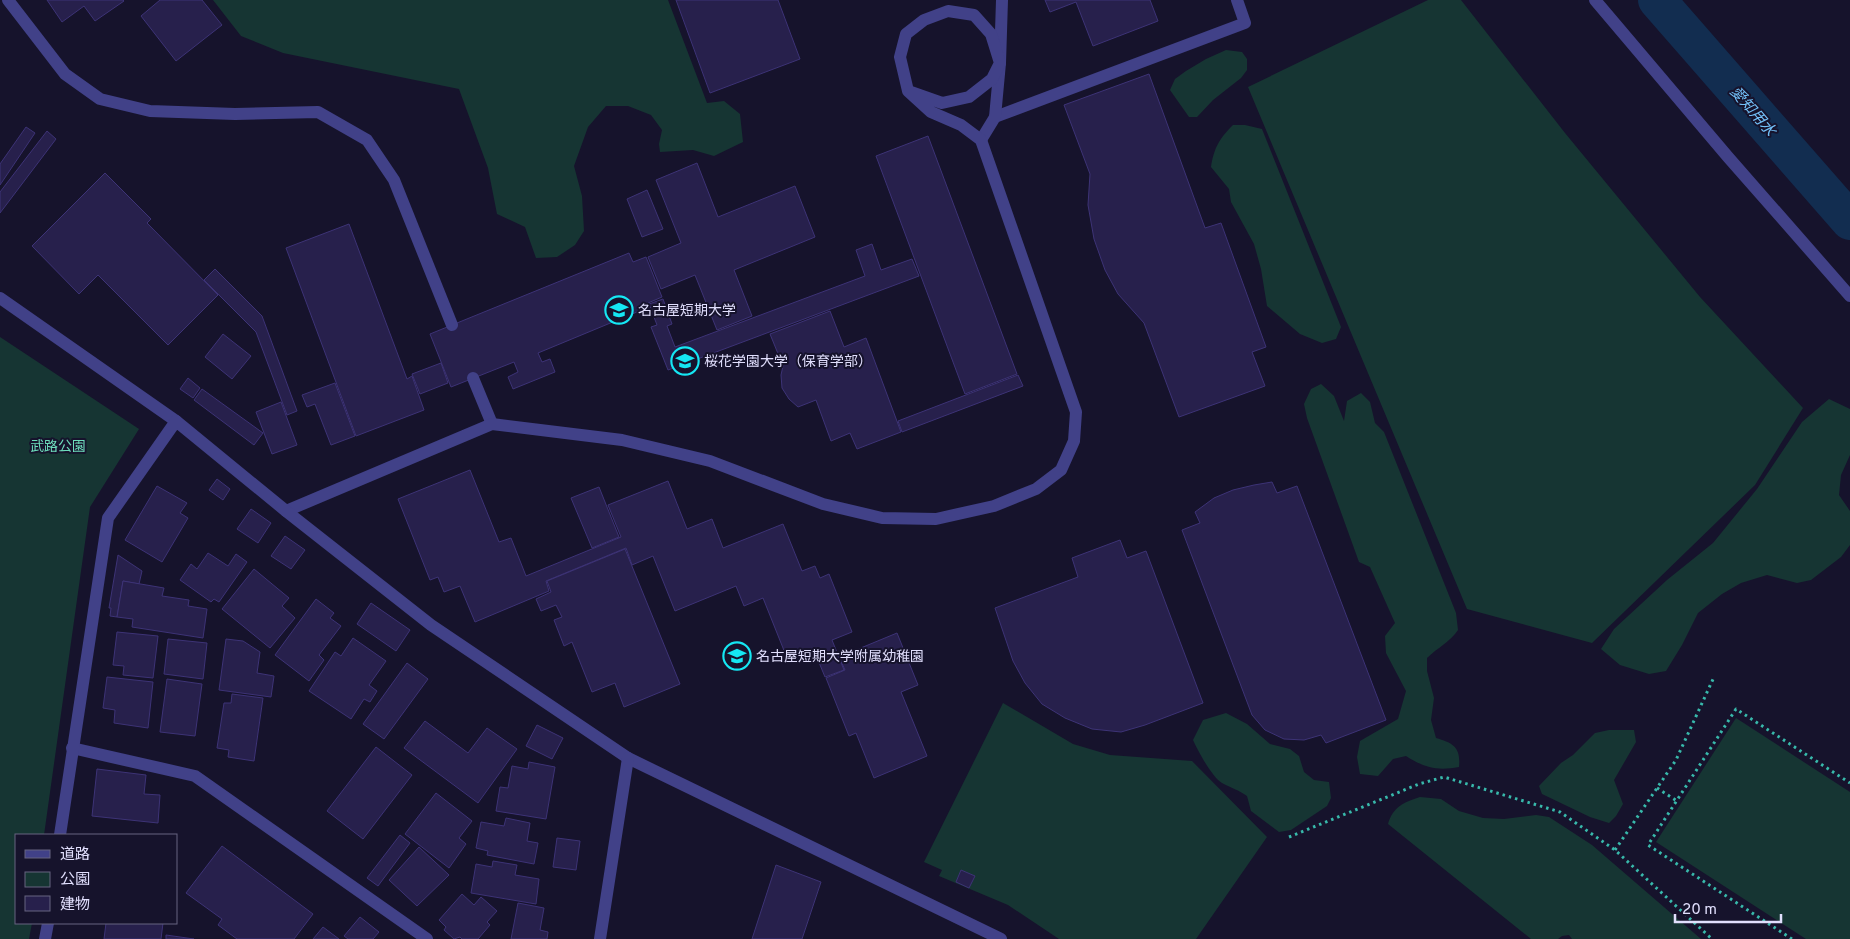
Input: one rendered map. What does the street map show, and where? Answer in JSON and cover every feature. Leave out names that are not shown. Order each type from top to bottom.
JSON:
[{"type":"street","points":[[8,0],[65,74],[100,99],[150,111],[235,114],[318,112],[367,140],[394,180],[452,325]]},
{"type":"street","points":[[981,140],[995,117],[1000,63],[1002,0]]},
{"type":"street","points":[[995,117],[1245,23],[1237,0]]},
{"type":"street","points":[[1595,0],[1728,157],[1850,296]]},
{"type":"street","points":[[286,511],[492,424],[622,440],[710,461],[823,504],[882,518],[936,519],[994,506],[1036,489],[1061,470],[1074,441],[1076,412],[981,140],[961,125],[931,112],[908,91],[900,57],[906,34],[924,20],[948,12],[974,15],[991,34],[1000,63],[992,79],[969,97],[942,103],[908,91]]},
{"type":"street","points":[[0,298],[176,421],[286,511],[431,625],[628,758],[1001,939]]},
{"type":"street","points":[[474,378],[492,424]]},
{"type":"street","points":[[60,834],[108,518],[176,421]]},
{"type":"street","points":[[72,748],[195,776],[427,939]]},
{"type":"street","points":[[600,939],[628,758]]},
{"type":"street","points":[[45,939],[48,924]]},
{"type":"path","points":[[1615,850],[1676,760],[1714,677]]},
{"type":"path","points":[[1792,939],[1648,845],[1736,709],[1850,783]]},
{"type":"path","points":[[1289,837],[1419,784],[1444,777],[1560,812],[1615,850],[1712,939]]},
{"type":"path","points":[[1657,788],[1677,800]]},
{"type":"green space","points":[[213,0],[668,0],[707,103],[724,101],[740,114],[743,142],[714,156],[693,150],[660,152],[659,144],[662,130],[651,115],[628,106],[606,106],[588,127],[574,166],[582,196],[584,231],[575,245],[557,257],[536,258],[525,227],[497,214],[488,168],[459,89],[283,53],[241,36]]},
{"type":"green space","points":[[1428,0],[1461,0],[1565,133],[1700,297],[1803,408],[1755,485],[1592,643],[1467,609],[1248,87]]},
{"type":"green space","points":[[1226,50],[1242,52],[1247,59],[1247,70],[1241,78],[1213,100],[1197,117],[1189,117],[1170,90],[1175,79],[1206,59]]},
{"type":"green space","points":[[1233,125],[1245,125],[1262,129],[1341,327],[1336,339],[1322,343],[1300,334],[1267,306],[1261,269],[1254,244],[1231,202],[1229,189],[1211,167],[1218,144]]},
{"type":"green space","name":"武路公園","points":[[0,337],[139,429],[90,507],[44,834],[15,834],[15,924],[32,924],[29,939],[0,939]]},
{"type":"green space","points":[[1321,384],[1334,396],[1344,421],[1347,401],[1361,393],[1370,402],[1375,423],[1384,432],[1456,613],[1458,630],[1427,658],[1427,671],[1434,698],[1431,720],[1436,738],[1455,747],[1459,755],[1459,767],[1431,768],[1406,756],[1393,759],[1378,776],[1360,774],[1357,757],[1360,741],[1398,719],[1406,691],[1386,653],[1385,636],[1395,623],[1370,567],[1359,562],[1307,418],[1304,404],[1311,389]]},
{"type":"green space","points":[[1829,399],[1850,409],[1850,455],[1841,475],[1839,495],[1850,511],[1850,545],[1841,557],[1811,580],[1797,583],[1767,575],[1741,583],[1722,594],[1698,613],[1666,671],[1649,674],[1620,665],[1601,649],[1614,629],[1667,580],[1713,543],[1757,489],[1802,422]]},
{"type":"green space","points":[[1003,703],[1073,744],[1110,755],[1192,761],[1267,837],[1196,939],[1059,939],[1008,905],[939,876],[942,870],[924,862]]},
{"type":"green space","points":[[1226,713],[1247,724],[1270,744],[1290,749],[1299,756],[1304,772],[1314,780],[1329,782],[1331,798],[1327,806],[1291,830],[1279,832],[1251,811],[1247,796],[1218,780],[1198,751],[1193,740],[1203,720]]},
{"type":"green space","points":[[1736,718],[1850,792],[1850,939],[1806,939],[1656,842]]},
{"type":"green space","points":[[1609,730],[1634,730],[1636,742],[1614,780],[1623,804],[1609,823],[1590,817],[1542,794],[1539,786],[1561,763],[1573,755],[1595,733]]},
{"type":"green space","points":[[1420,797],[1441,799],[1459,811],[1483,818],[1504,819],[1536,815],[1549,817],[1592,845],[1701,939],[1572,939],[1569,935],[1558,939],[1531,939],[1388,824],[1396,809]]},
{"type":"building","points":[[47,0],[124,1],[95,21],[84,6],[62,22]]},
{"type":"building","points":[[160,0],[202,0],[222,25],[176,61],[141,16]]},
{"type":"building","points":[[676,0],[778,0],[800,59],[710,93]]},
{"type":"building","points":[[1045,0],[1150,0],[1158,21],[1093,46],[1076,2],[1050,12]]},
{"type":"building","points":[[1149,74],[1205,228],[1221,223],[1266,347],[1252,352],[1265,386],[1179,417],[1144,323],[1118,294],[1105,270],[1094,239],[1088,205],[1090,174],[1064,105]]},
{"type":"building","points":[[26,127],[35,133],[0,185],[0,164]]},
{"type":"building","points":[[47,131],[56,139],[0,213],[0,192]]},
{"type":"building","points":[[928,136],[1017,374],[965,394],[876,156]]},
{"type":"building","points":[[697,163],[718,217],[795,186],[815,237],[734,270],[752,316],[717,330],[695,275],[661,289],[648,257],[681,243],[656,180]]},
{"type":"building","points":[[105,173],[151,219],[147,223],[218,295],[168,345],[98,275],[79,294],[32,246]]},
{"type":"building","points":[[647,190],[663,229],[642,237],[627,199]]},
{"type":"building","points":[[349,224],[407,379],[412,376],[424,410],[356,436],[286,248]]},
{"type":"building","points":[[872,244],[881,270],[912,259],[919,276],[668,370],[651,327],[657,325],[649,304],[663,299],[672,324],[667,326],[675,347],[865,276],[856,250]]},
{"type":"building","points":[[629,253],[633,262],[646,257],[662,297],[648,303],[649,307],[538,353],[542,362],[550,359],[555,372],[513,389],[508,377],[518,372],[514,362],[451,387],[430,334]]},
{"type":"building","points":[[215,269],[262,316],[297,411],[287,415],[256,332],[204,280]]},
{"type":"building","points":[[830,311],[844,347],[866,338],[901,432],[857,449],[850,433],[831,441],[816,400],[798,407],[789,399],[782,388],[781,375],[783,366],[770,334]]},
{"type":"building","points":[[223,334],[251,356],[232,379],[205,357]]},
{"type":"building","points":[[441,363],[448,383],[420,394],[412,374]]},
{"type":"building","points":[[1018,375],[1023,386],[902,432],[898,421]]},
{"type":"building","points":[[188,378],[200,388],[193,398],[180,389]]},
{"type":"building","points":[[335,383],[355,436],[331,445],[315,404],[307,407],[302,395]]},
{"type":"building","points":[[202,389],[263,433],[254,445],[194,400]]},
{"type":"building","points":[[281,402],[297,445],[272,454],[256,412]]},
{"type":"building","points":[[470,470],[499,542],[511,538],[526,576],[621,537],[608,505],[668,481],[687,529],[712,519],[723,548],[783,524],[802,571],[815,566],[820,578],[829,574],[852,632],[832,640],[844,670],[825,677],[813,648],[787,658],[763,598],[744,606],[736,586],[675,611],[653,556],[632,565],[626,548],[546,581],[549,591],[475,622],[460,586],[444,592],[438,577],[430,580],[398,499]]},
{"type":"building","points":[[217,479],[230,489],[223,500],[209,490]]},
{"type":"building","points":[[1272,482],[1277,493],[1297,486],[1386,720],[1326,743],[1321,735],[1304,740],[1284,739],[1265,730],[1252,715],[1182,530],[1200,523],[1195,512],[1214,498],[1233,490]]},
{"type":"building","points":[[157,486],[187,503],[180,513],[188,518],[162,562],[125,540]]},
{"type":"building","points":[[599,487],[619,537],[592,548],[571,498]]},
{"type":"building","points":[[251,509],[271,523],[258,543],[237,529]]},
{"type":"building","points":[[285,536],[305,550],[291,569],[271,556]]},
{"type":"building","points":[[1120,540],[1127,558],[1146,551],[1203,703],[1121,732],[1092,729],[1065,718],[1042,704],[1025,683],[1013,661],[995,608],[1078,577],[1072,558]]},
{"type":"building","points":[[625,549],[680,684],[624,707],[615,683],[592,692],[572,642],[564,646],[554,620],[562,617],[556,605],[541,611],[536,599],[551,592],[547,581]]},
{"type":"building","points":[[208,553],[228,566],[236,554],[247,562],[219,602],[214,599],[211,602],[180,580],[191,564],[197,569]]},
{"type":"building","points":[[118,555],[142,571],[139,584],[123,581],[117,617],[110,616],[111,608],[109,608]]},
{"type":"building","points":[[254,569],[289,598],[282,606],[295,618],[270,648],[222,609]]},
{"type":"building","points":[[123,581],[164,588],[162,596],[189,600],[188,606],[207,609],[203,638],[132,627],[133,619],[117,617]]},
{"type":"building","points":[[316,599],[334,613],[330,618],[341,626],[319,655],[324,660],[309,681],[275,655]]},
{"type":"building","points":[[371,603],[410,630],[396,651],[357,624]]},
{"type":"building","points":[[117,632],[158,636],[153,678],[123,675],[124,666],[113,665]]},
{"type":"building","points":[[897,633],[918,685],[901,692],[927,756],[874,778],[856,733],[849,736],[826,678],[845,670],[839,657]]},
{"type":"building","points":[[353,638],[386,661],[369,685],[377,691],[370,702],[364,699],[351,719],[309,691],[335,652],[341,656]]},
{"type":"building","points":[[168,639],[207,643],[203,679],[164,674]]},
{"type":"building","points":[[226,639],[243,641],[260,652],[257,673],[274,676],[271,697],[219,690]]},
{"type":"building","points":[[407,663],[428,679],[384,739],[363,724]]},
{"type":"building","points":[[107,677],[153,682],[148,728],[114,723],[115,710],[103,708]]},
{"type":"building","points":[[167,679],[202,684],[195,736],[160,732]]},
{"type":"building","points":[[232,694],[263,698],[254,761],[228,757],[229,750],[217,748],[224,703],[231,703]]},
{"type":"building","points":[[425,721],[468,753],[487,728],[517,749],[478,803],[404,748]]},
{"type":"building","points":[[537,725],[563,738],[552,759],[526,746]]},
{"type":"building","points":[[376,747],[412,775],[363,839],[327,811]]},
{"type":"building","points":[[529,762],[555,767],[546,819],[496,811],[500,787],[508,788],[512,766],[528,769]]},
{"type":"building","points":[[97,769],[146,775],[144,794],[160,795],[158,823],[92,816]]},
{"type":"building","points":[[436,793],[472,821],[459,838],[466,844],[449,868],[405,834]]},
{"type":"building","points":[[506,818],[530,823],[527,841],[538,843],[534,864],[487,855],[488,851],[476,848],[481,822],[504,826]]},
{"type":"building","points":[[400,835],[410,843],[378,886],[367,878]]},
{"type":"building","points":[[557,838],[580,841],[576,870],[553,867]]},
{"type":"building","points":[[222,846],[313,914],[294,939],[237,939],[218,925],[222,919],[186,893]]},
{"type":"building","points":[[419,847],[449,875],[417,906],[389,880]]},
{"type":"building","points":[[493,861],[517,865],[515,875],[539,879],[536,904],[471,893],[476,864],[492,867]]},
{"type":"building","points":[[776,865],[821,882],[802,939],[752,939]]},
{"type":"building","points":[[961,870],[975,876],[969,888],[956,882]]},
{"type":"building","points":[[462,894],[474,905],[481,897],[497,911],[487,922],[490,925],[478,939],[462,939],[460,937],[454,939],[444,930],[446,927],[439,920]]},
{"type":"building","points":[[518,903],[544,908],[540,930],[548,932],[547,939],[511,939]]},
{"type":"building","points":[[360,917],[379,932],[373,939],[348,939],[344,936]]},
{"type":"building","points":[[106,924],[163,924],[161,939],[104,939]]},
{"type":"building","points":[[323,927],[339,939],[313,939]]},
{"type":"building","points":[[166,935],[194,939],[166,939]]},
{"type":"waterway","name":"愛知用水","points":[[1657,0],[1850,221]]},
{"type":"place","name":"名古屋短期大学","points":[[619,310]]},
{"type":"place","name":"桜花学園大学（保育学部）","points":[[685,361]]},
{"type":"place","name":"名古屋短期大学附属幼稚園","points":[[737,656]]}]
